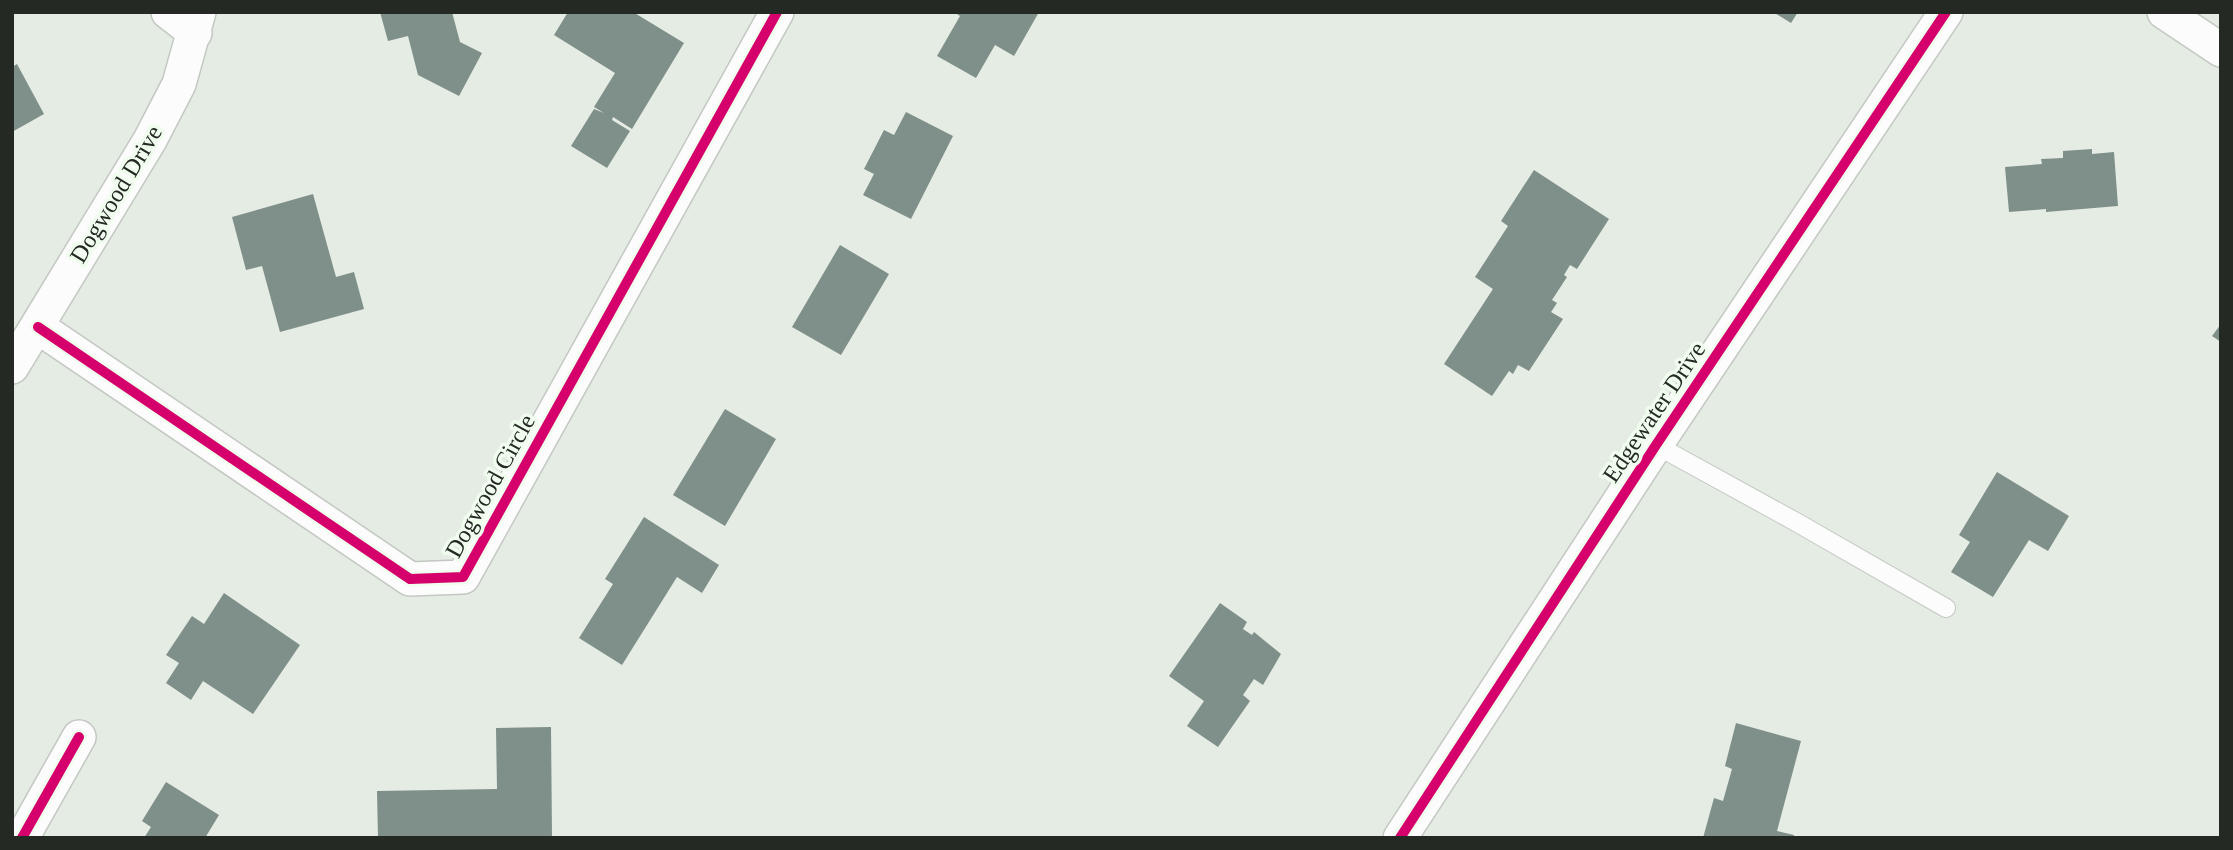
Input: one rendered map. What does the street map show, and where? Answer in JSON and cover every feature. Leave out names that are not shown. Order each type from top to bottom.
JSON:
[{"type":"street","points":[[168,12],[197,23]]},
{"type":"street","name":"Dogwood Circle","points":[[38,327],[410,579],[463,577],[777,12]]},
{"type":"street","name":"Edgewater Drive","points":[[1399,838],[1656,445],[1946,12]]},
{"type":"street","points":[[2164,12],[2221,50]]},
{"type":"street","name":"Dogwood Drive","points":[[12,367],[149,140],[179,84],[197,23]]},
{"type":"street","points":[[22,838],[79,737]]},
{"type":"lane","points":[[1656,445],[1946,608]]},
{"type":"building","points":[[380,12],[452,12],[460,42],[482,53],[459,96],[418,75],[408,36],[388,41]]},
{"type":"building","points":[[568,12],[633,12],[684,43],[632,129],[613,117],[612,120],[630,131],[607,168],[571,146],[594,109],[604,113],[594,107],[615,73],[554,35]]},
{"type":"building","points":[[954,12],[1039,12],[1014,56],[995,45],[976,78],[937,56],[960,16]]},
{"type":"building","points":[[1773,12],[1798,12],[1791,23]]},
{"type":"building","points":[[17,64],[44,114],[12,132],[12,67]]},
{"type":"building","points":[[906,112],[953,136],[911,219],[863,195],[874,174],[864,169],[884,130],[894,135]]},
{"type":"building","points":[[2092,149],[2092,154],[2114,152],[2118,206],[2009,212],[2005,167],[2042,164],[2041,159],[2063,158],[2063,151]]},
{"type":"building","points":[[1534,170],[1609,219],[1577,269],[1570,265],[1564,275],[1567,277],[1552,300],[1557,303],[1551,312],[1563,319],[1529,371],[1518,365],[1513,374],[1509,371],[1492,396],[1444,364],[1493,289],[1475,277],[1508,226],[1501,221]]},
{"type":"building","points":[[313,194],[336,277],[354,272],[364,309],[280,332],[262,266],[246,270],[232,217]]},
{"type":"building","points":[[840,245],[889,274],[841,355],[792,327]]},
{"type":"building","points":[[2221,324],[2221,342],[2212,336]]},
{"type":"building","points":[[725,409],[776,439],[725,526],[673,495]]},
{"type":"building","points":[[1997,472],[2069,516],[2048,551],[2029,540],[1993,597],[1951,572],[1970,542],[1959,535]]},
{"type":"building","points":[[644,517],[719,565],[702,593],[677,577],[622,665],[579,638],[613,584],[605,579]]},
{"type":"building","points":[[224,593],[300,645],[253,714],[203,681],[191,700],[166,683],[179,663],[166,655],[192,616],[204,624]]},
{"type":"building","points":[[1220,603],[1247,622],[1243,629],[1252,635],[1254,632],[1281,654],[1263,685],[1254,679],[1243,695],[1250,701],[1218,747],[1187,726],[1204,701],[1169,676]]},
{"type":"building","points":[[1736,723],[1801,741],[1777,831],[1794,835],[1794,838],[1703,838],[1714,798],[1723,801],[1732,769],[1725,766]]},
{"type":"building","points":[[551,727],[552,838],[378,838],[377,791],[497,789],[496,728]]},
{"type":"building","points":[[166,782],[219,815],[205,838],[144,838],[151,827],[142,821]]},
{"type":"cycle path","points":[[38,327],[410,579],[463,577],[777,12]]},
{"type":"cycle path","points":[[1400,838],[1656,445],[1946,12]]},
{"type":"cycle path","points":[[22,838],[79,737]]}]
